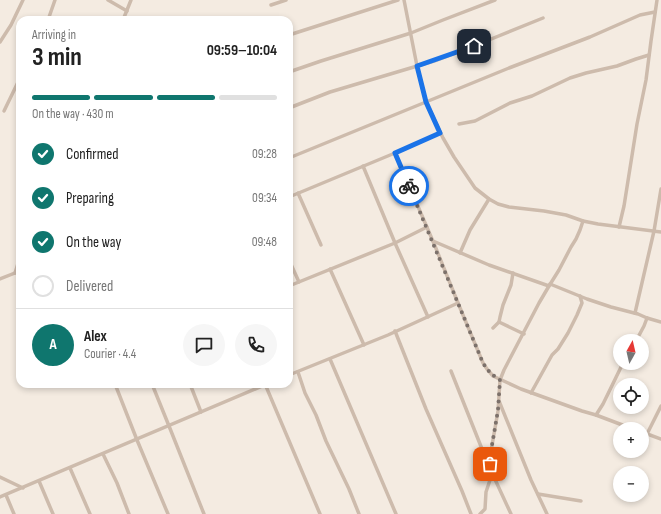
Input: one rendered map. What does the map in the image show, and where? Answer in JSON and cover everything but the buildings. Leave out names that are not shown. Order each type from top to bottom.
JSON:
[{"type":"street","points":[[0,42],[11,25],[23,0]]},
{"type":"street","points":[[50,16],[56,0]]},
{"type":"street","points":[[108,0],[127,11]]},
{"type":"street","points":[[125,16],[131,0]]},
{"type":"street","points":[[271,5],[286,0]]},
{"type":"street","points":[[293,34],[398,0]]},
{"type":"street","points":[[404,0],[417,66],[426,102],[440,133],[475,188],[489,199],[498,204],[509,207],[566,215],[583,221],[661,232]]},
{"type":"street","points":[[293,71],[411,33],[495,0]]},
{"type":"street","points":[[620,227],[646,80],[657,0]]},
{"type":"street","points":[[293,156],[509,68],[590,37],[640,15],[655,12]]},
{"type":"street","points":[[293,106],[330,92],[417,66],[474,46],[543,18]]},
{"type":"street","points":[[459,124],[475,121],[510,103],[532,96],[570,78],[617,66],[649,55]]},
{"type":"street","points":[[4,111],[16,86]]},
{"type":"street","points":[[293,195],[440,133]]},
{"type":"street","points":[[395,153],[483,363],[489,372],[500,380],[531,393],[582,412],[596,415],[614,422]]},
{"type":"street","points":[[363,166],[428,317]]},
{"type":"street","points":[[636,313],[654,231],[661,189]]},
{"type":"street","points":[[298,193],[321,245]]},
{"type":"street","points":[[460,253],[470,230],[489,199]]},
{"type":"street","points":[[511,514],[492,474],[489,461],[498,410],[500,380],[549,285],[576,239],[583,221]]},
{"type":"street","points":[[293,284],[395,243],[427,227]]},
{"type":"street","points":[[433,241],[513,273],[611,307],[636,313],[661,322]]},
{"type":"street","points":[[293,269],[299,282]]},
{"type":"street","points":[[330,269],[364,345]]},
{"type":"street","points":[[0,279],[15,273],[16,270]]},
{"type":"street","points":[[493,328],[499,322],[503,305],[511,285],[513,273]]},
{"type":"street","points":[[531,393],[552,355],[558,349],[568,333],[577,315],[582,303],[579,295]]},
{"type":"street","points":[[293,374],[364,345],[458,304]]},
{"type":"street","points":[[640,334],[647,318]]},
{"type":"street","points":[[499,322],[524,334]]},
{"type":"street","points":[[395,331],[426,409],[471,514]]},
{"type":"street","points":[[330,359],[396,514]]},
{"type":"street","points":[[596,415],[620,370]]},
{"type":"street","points":[[451,371],[484,457],[489,461]]},
{"type":"street","points":[[298,372],[326,441],[349,488],[359,514]]},
{"type":"street","points":[[117,388],[168,514]]},
{"type":"street","points":[[154,388],[204,514]]},
{"type":"street","points":[[192,388],[201,412]]},
{"type":"street","points":[[0,497],[170,426],[256,388]]},
{"type":"street","points":[[267,388],[320,514]]},
{"type":"street","points":[[499,400],[547,514]]},
{"type":"street","points":[[649,430],[661,406]]},
{"type":"street","points":[[649,435],[661,439]]},
{"type":"street","points":[[103,454],[130,514]]},
{"type":"street","points":[[70,468],[90,514]]},
{"type":"street","points":[[480,514],[485,508],[486,492],[492,474]]},
{"type":"street","points":[[0,477],[23,488]]},
{"type":"street","points":[[39,481],[53,514]]},
{"type":"street","points":[[538,494],[581,501]]},
{"type":"street","points":[[6,495],[14,514]]},
{"type":"way so far","points":[[409,186],[483,363],[493,376],[500,380],[498,410],[489,461],[490,464]]},
{"type":"route","points":[[409,186],[395,153],[440,133],[426,102],[417,66],[474,46]]}]
